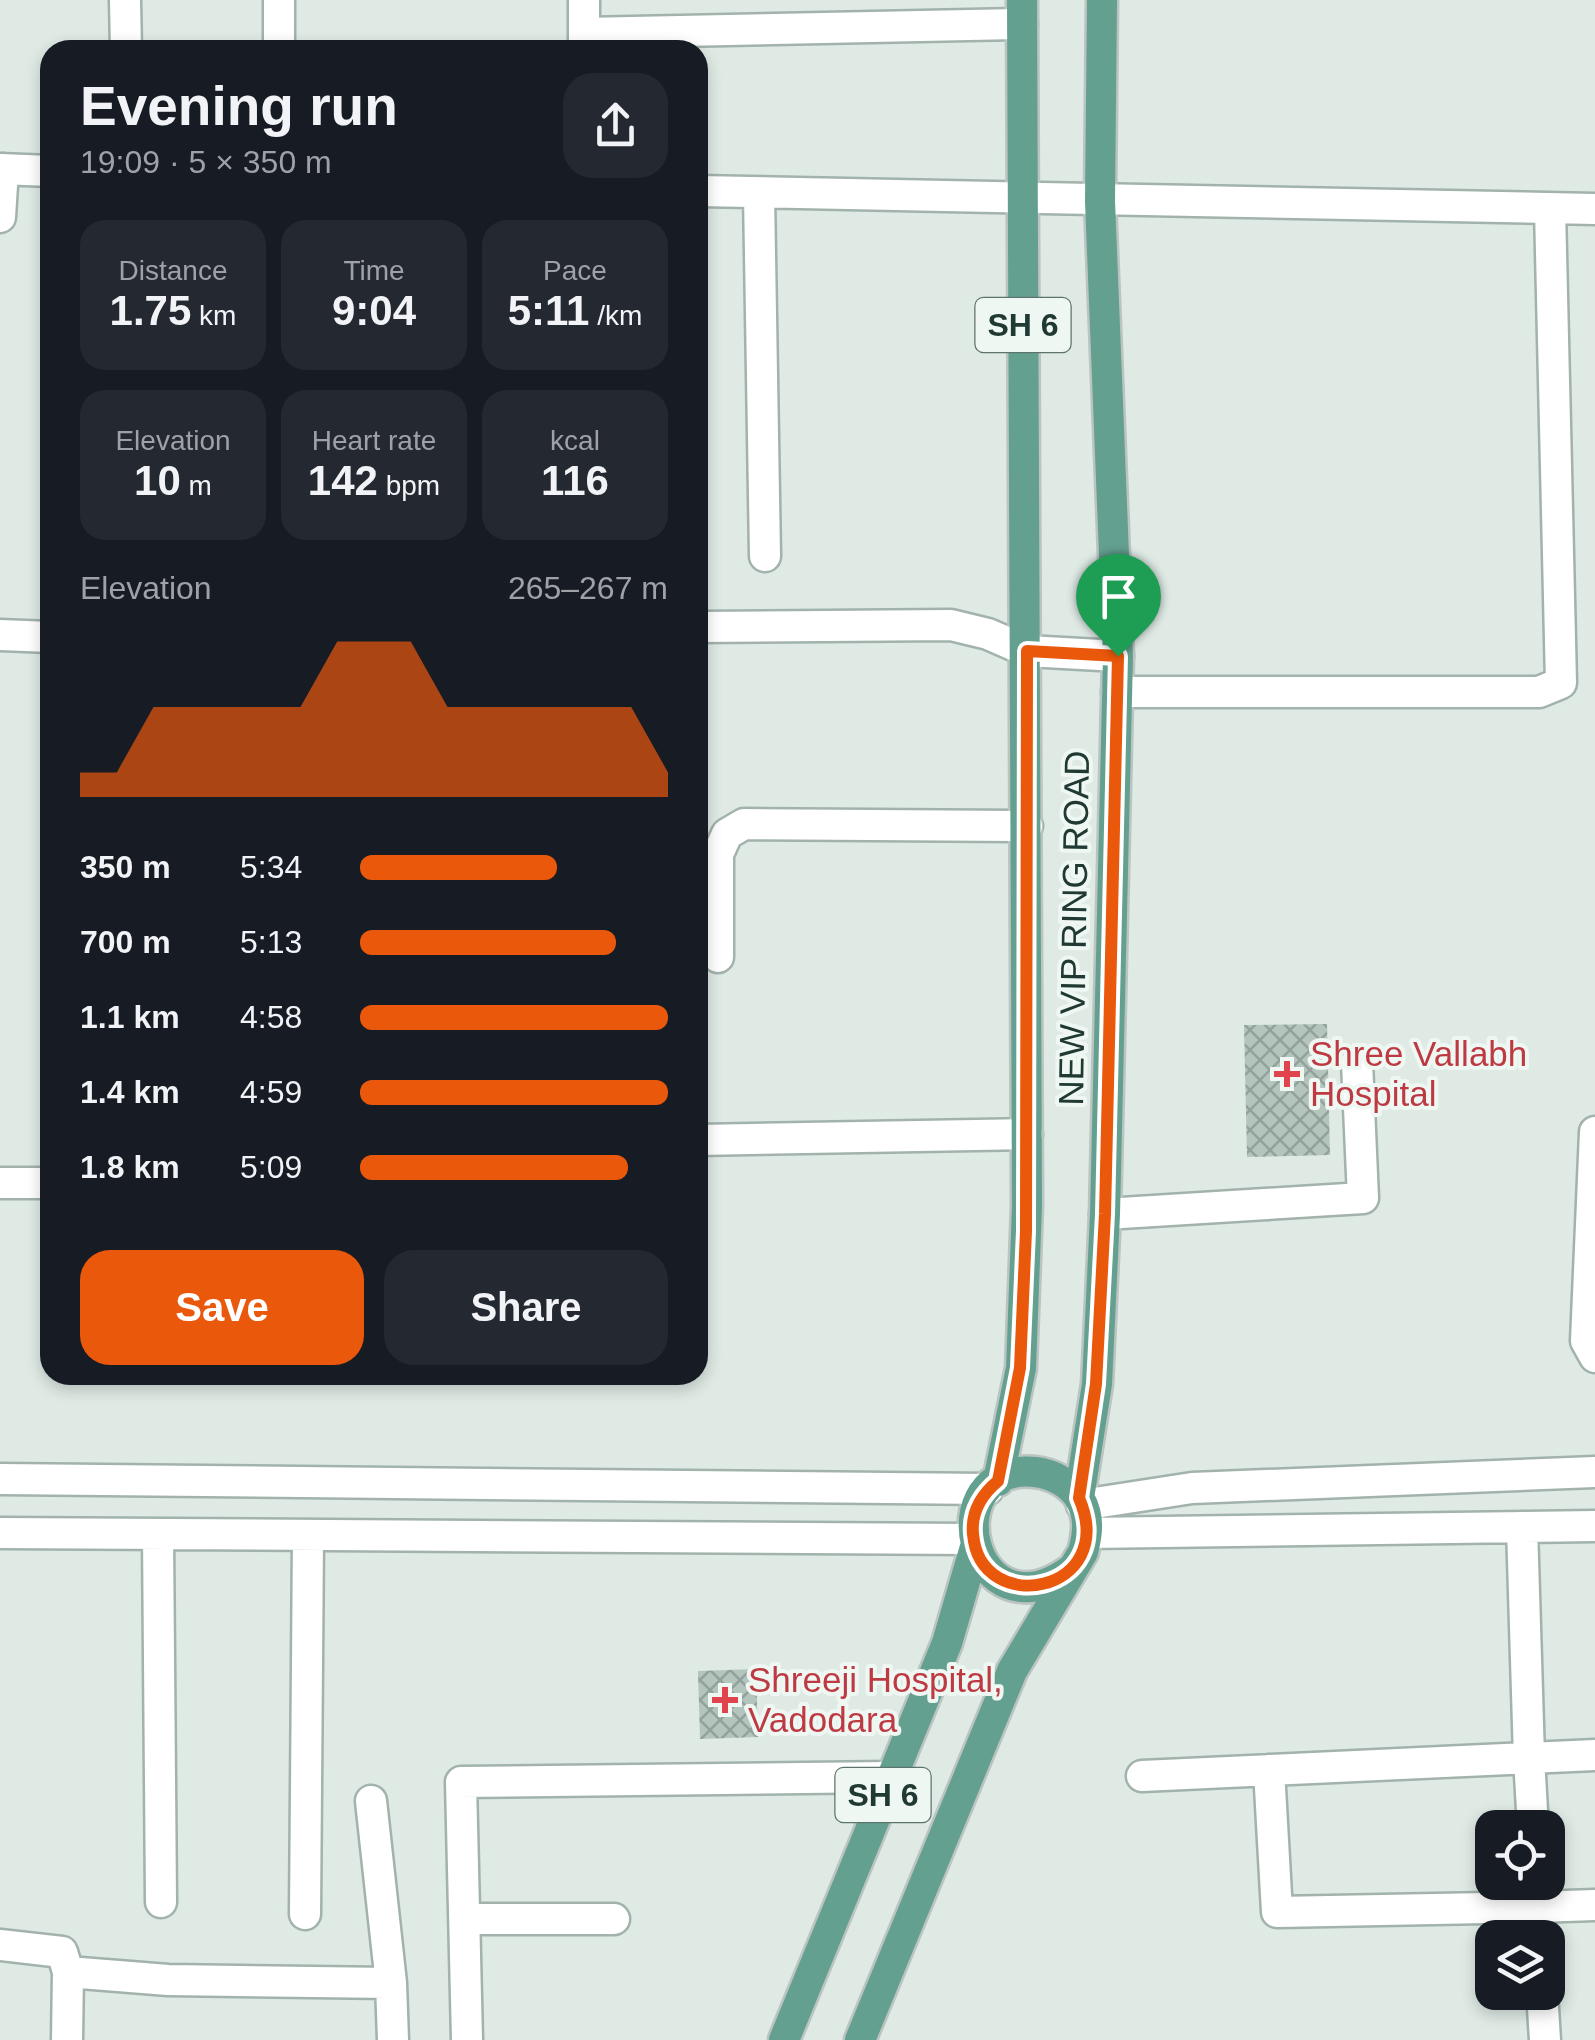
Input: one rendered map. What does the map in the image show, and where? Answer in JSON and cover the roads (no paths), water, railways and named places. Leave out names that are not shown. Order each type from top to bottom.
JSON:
[{"type":"main road","name":"NEW VIP RING ROAD","points":[[1083,1512],[1096,1384],[1105,1214],[1118,656],[1100,201],[1102,0]]},
{"type":"main road","name":"NEW VIP RING ROAD","points":[[993,1485],[1020,1368],[1027,1134],[1022,12]]},
{"type":"main road","points":[[1033,1472],[1051,1475],[1066,1484],[1083,1512],[1083,1552],[1072,1569],[1047,1584],[1018,1586],[999,1578],[984,1565],[974,1543],[975,1510],[993,1485],[1014,1473],[1033,1472]]},
{"type":"main road","name":"SH 6","points":[[784,2040],[947,1643],[974,1543]]},
{"type":"main road","name":"SH 6","points":[[860,2040],[1012,1672],[1072,1569]]},
{"type":"street","points":[[125,0],[126,40]]},
{"type":"street","points":[[279,0],[279,40]]},
{"type":"street","points":[[584,0],[584,40]]},
{"type":"street","points":[[613,40],[1022,12]]},
{"type":"street","points":[[0,217],[2,169],[40,171]]},
{"type":"street","points":[[708,192],[1595,210]]},
{"type":"street","points":[[759,194],[765,556]]},
{"type":"street","points":[[1117,692],[1539,692],[1561,683],[1550,208]]},
{"type":"street","points":[[708,627],[951,625],[988,634],[1027,651],[1118,656]]},
{"type":"street","points":[[0,634],[40,636]]},
{"type":"street","points":[[718,957],[718,854],[727,834],[744,824],[1027,826]]},
{"type":"street","points":[[1105,1214],[1363,1198],[1357,1062]]},
{"type":"street","points":[[1592,1338],[1595,1132]]},
{"type":"street","points":[[708,1140],[1027,1134]]},
{"type":"street","points":[[0,1183],[40,1183]]},
{"type":"street","points":[[1083,1512],[1192,1488],[1595,1472]]},
{"type":"street","points":[[0,1479],[993,1485]]},
{"type":"street","points":[[1083,1512],[1595,1526]]},
{"type":"street","points":[[1522,1527],[1531,1810]]},
{"type":"street","points":[[0,1533],[974,1543]]},
{"type":"street","points":[[158,1536],[161,1902]]},
{"type":"street","points":[[306,1914],[308,1537]]},
{"type":"street","points":[[1142,1776],[1595,1756]]},
{"type":"street","points":[[1269,1770],[1276,1912],[1475,1898]]},
{"type":"street","points":[[467,2040],[461,1782],[890,1777]]},
{"type":"street","points":[[371,1801],[392,1983],[393,2040]]},
{"type":"street","points":[[1565,1899],[1595,1905]]},
{"type":"street","points":[[465,1919],[614,1918]]},
{"type":"street","points":[[0,1945],[62,1952],[68,1972],[68,2040]]},
{"type":"street","points":[[68,1972],[168,1980],[392,1983]]},
{"type":"street","points":[[1543,2010],[1545,2040]]},
{"type":"place","name":"Shree Vallabh Hospital","points":[[1287,1074]]},
{"type":"place","name":"Shreeji Hospital, Vadodara","points":[[725,1700]]}]
